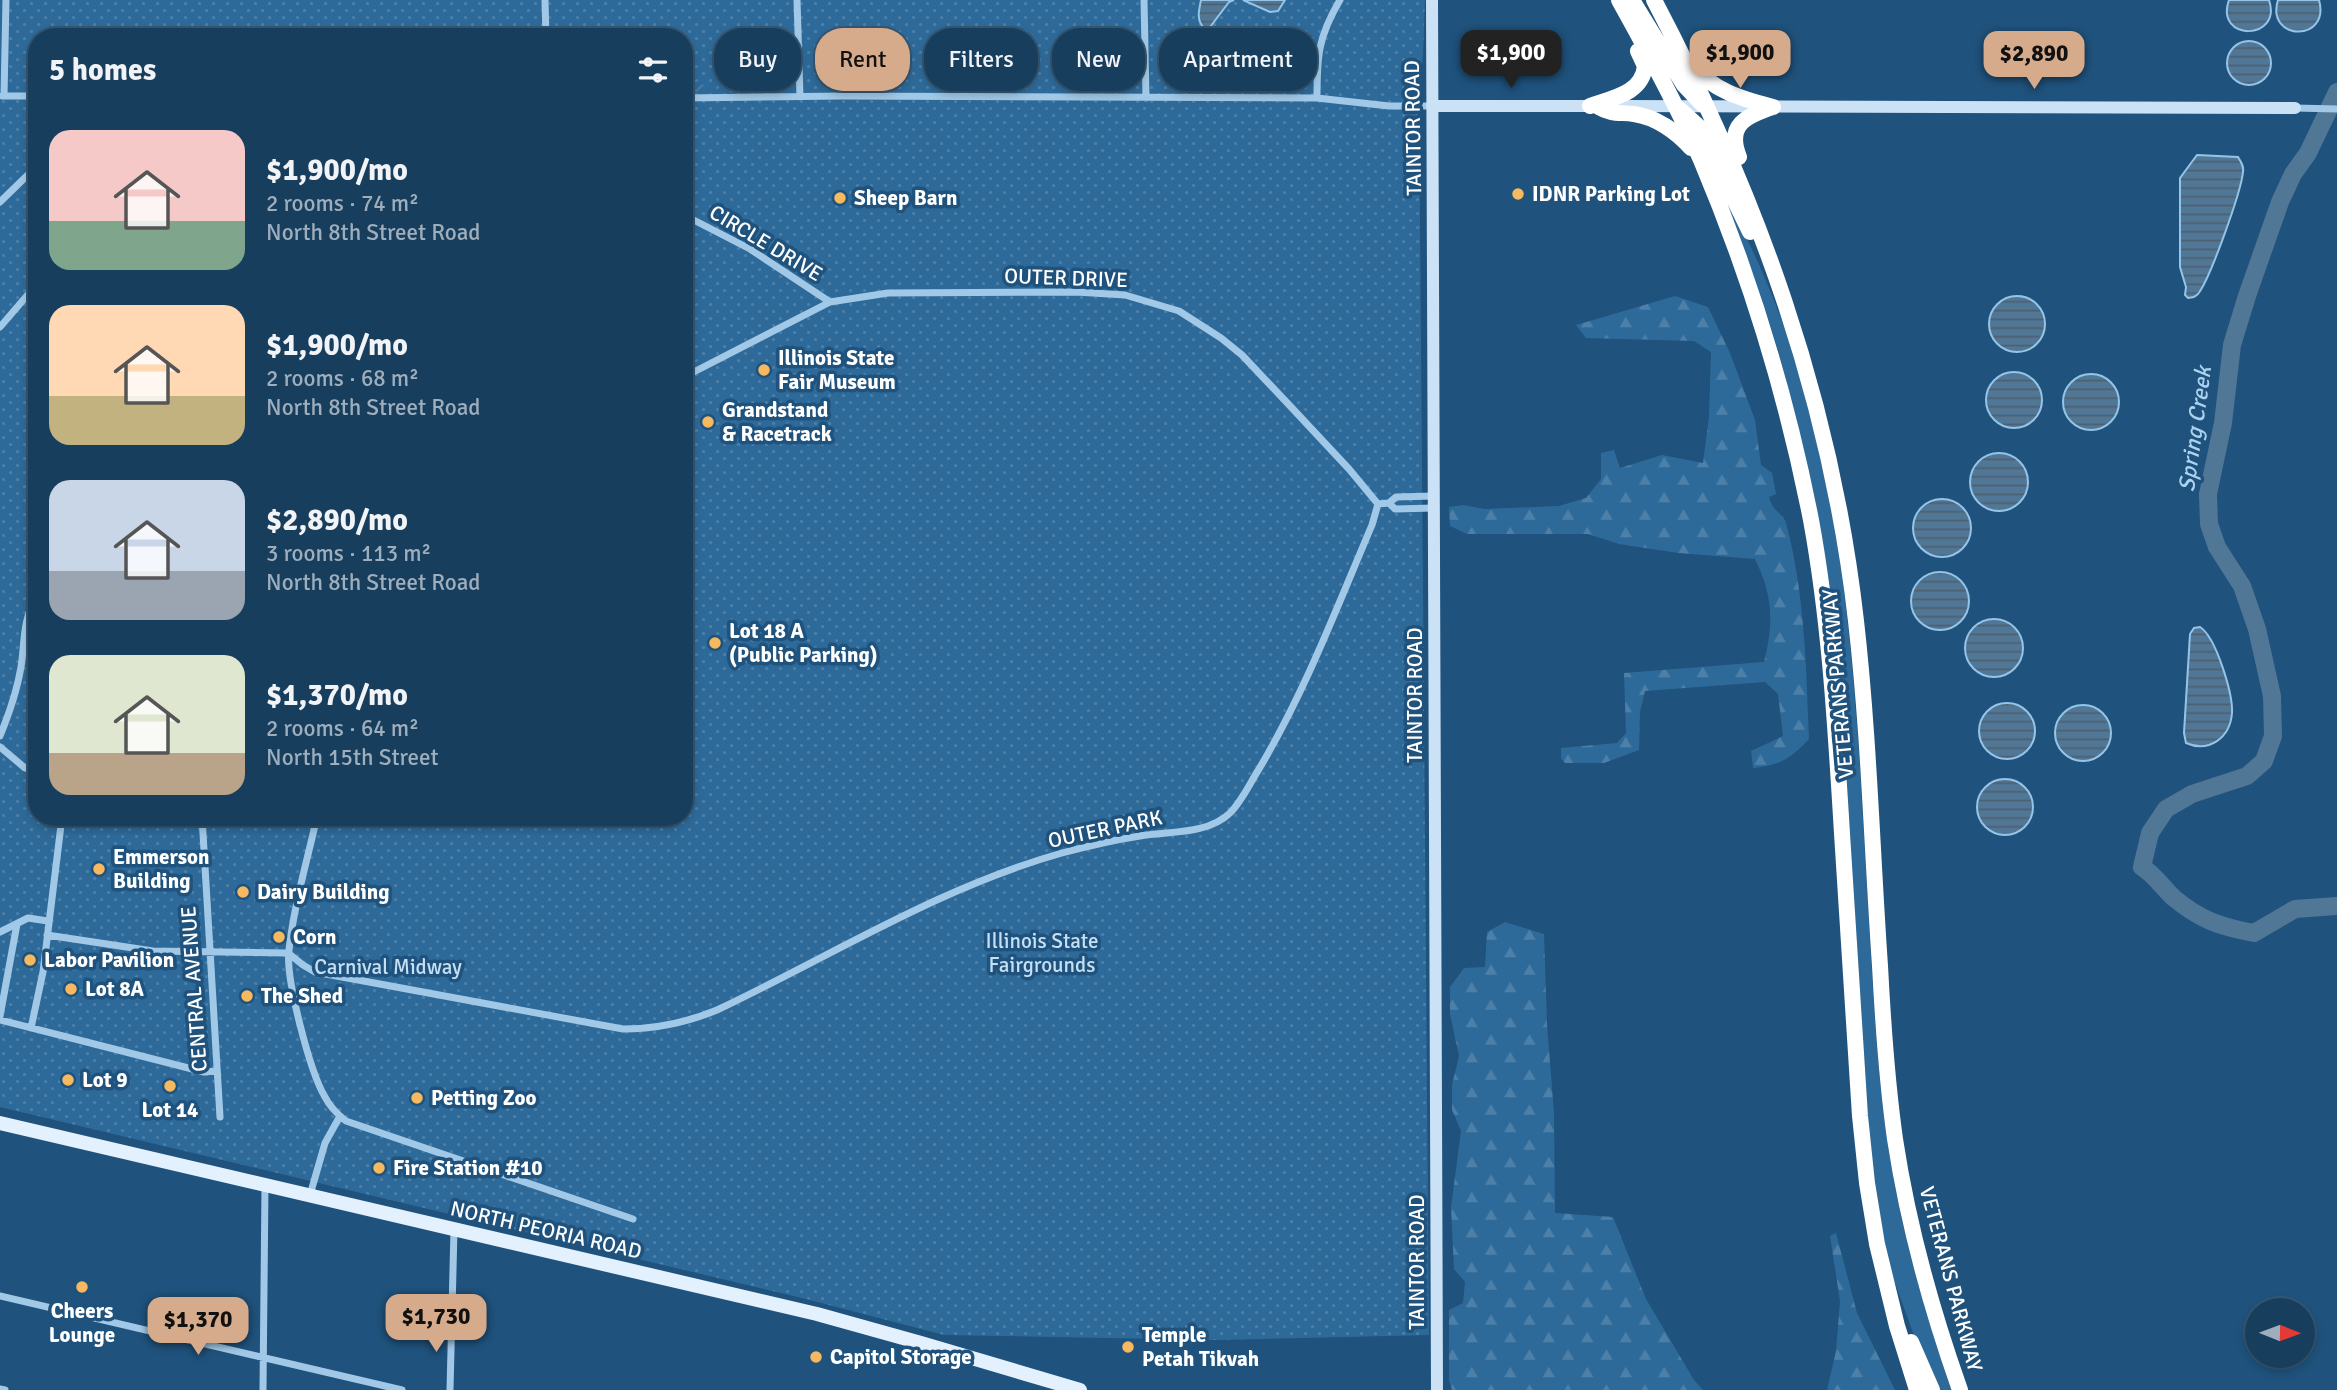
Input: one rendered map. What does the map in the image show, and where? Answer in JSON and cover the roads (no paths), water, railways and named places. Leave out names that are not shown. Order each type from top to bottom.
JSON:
[{"type":"highway","points":[[1594,106],[1632,90],[1640,83],[1645,71],[1644,61],[1610,0]]},
{"type":"highway","name":"VETERANS PARKWAY","points":[[1619,0],[1700,158],[1739,259],[1791,428],[1811,521],[1833,693],[1863,1143],[1871,1213],[1889,1296],[1917,1390]]},
{"type":"highway","points":[[1632,0],[1684,85],[1696,99],[1708,107]]},
{"type":"highway","name":"VETERANS PARKWAY","points":[[1654,0],[1708,107],[1773,265],[1808,379],[1827,455],[1853,598],[1862,691],[1885,1050],[1895,1141],[1917,1252],[1960,1390]]},
{"type":"highway","points":[[1672,35],[1698,71],[1716,86],[1743,99],[1773,107]]},
{"type":"highway","points":[[1594,106],[1610,113],[1636,114],[1661,124],[1677,134],[1700,158]]},
{"type":"highway","points":[[1676,107],[1699,127],[1769,275],[1779,282]]},
{"type":"highway","points":[[1773,107],[1744,120],[1737,130],[1734,142],[1772,241],[1773,265]]},
{"type":"highway","points":[[1889,1296],[1933,1390]]},
{"type":"highway","points":[[1905,1354],[1910,1390]]},
{"type":"main road","name":"TAINTOR ROAD","points":[[1432,0],[1437,1390]]},
{"type":"main road","points":[[1432,106],[2295,108]]},
{"type":"main road","name":"NORTH PEORIA ROAD","points":[[0,1123],[817,1314],[1080,1390]]},
{"type":"street","points":[[6,0],[2,96],[28,96]]},
{"type":"street","points":[[545,0],[546,28]]},
{"type":"street","points":[[797,0],[800,96]]},
{"type":"street","points":[[1144,0],[1146,98]]},
{"type":"street","points":[[1317,98],[1320,40],[1340,0]]},
{"type":"street","points":[[693,98],[1317,98],[1389,106],[1432,106]]},
{"type":"street","points":[[2295,108],[2337,108]]},
{"type":"street","points":[[0,202],[28,175]]},
{"type":"street","name":"CIRCLE DRIVE","points":[[693,220],[750,249],[830,302]]},
{"type":"street","name":"OUTER DRIVE","points":[[693,372],[830,302],[888,293],[1076,292],[1125,295],[1156,302],[1178,311],[1200,323],[1242,355],[1378,503]]},
{"type":"street","points":[[0,327],[28,294]]},
{"type":"street","points":[[1378,503],[1389,503],[1396,497],[1434,502]]},
{"type":"street","points":[[1389,503],[1395,509],[1434,502]]},
{"type":"street","name":"OUTER PARK","points":[[288,953],[315,972],[623,1029],[645,1029],[717,1010],[857,937],[1021,866],[1108,841],[1216,824],[1236,806],[1295,701],[1367,535],[1378,503]]},
{"type":"street","points":[[0,736],[21,669],[28,614]]},
{"type":"street","points":[[0,747],[28,769]]},
{"type":"street","points":[[31,1028],[43,972],[61,826]]},
{"type":"street","name":"CENTRAL AVENUE","points":[[202,826],[220,1117]]},
{"type":"street","points":[[315,826],[288,953],[307,1048],[324,1096],[340,1116],[346,1121],[632,1219]]},
{"type":"street","points":[[0,932],[29,918],[48,921]]},
{"type":"street","points":[[17,924],[0,1018],[204,1072],[217,1071]]},
{"type":"street","points":[[47,935],[132,949],[288,953]]},
{"type":"street","points":[[310,1196],[326,1143],[340,1116]]},
{"type":"street","points":[[263,1390],[265,1186]]},
{"type":"street","points":[[450,1390],[454,1230]]},
{"type":"street","points":[[0,1296],[402,1390]]},
{"type":"street","points":[[0,1389],[5,1390]]},
{"type":"waterway","name":"Spring Creek","points":[[2337,92],[2308,153],[2293,174],[2280,202],[2247,296],[2232,345],[2223,423],[2208,494],[2209,524],[2217,547],[2242,586],[2257,629],[2272,696],[2273,736],[2264,761],[2247,776],[2192,794],[2166,809],[2150,833],[2142,867],[2193,912],[2242,931],[2254,933],[2295,909],[2337,906]]},
{"type":"place","name":"IDNR Parking Lot","points":[[1518,194]]},
{"type":"place","name":"Sheep Barn","points":[[840,198]]},
{"type":"place","name":"Illinois State Fair Museum","points":[[764,370]]},
{"type":"place","name":"Grandstand & Racetrack","points":[[708,422]]},
{"type":"place","name":"Lot 18 A (Public Parking)","points":[[715,643]]},
{"type":"place","name":"Emmerson Building","points":[[99,869]]},
{"type":"place","name":"Dairy Building","points":[[243,892]]},
{"type":"place","name":"Corn","points":[[279,937]]},
{"type":"place","name":"Labor Pavilion","points":[[30,960]]},
{"type":"place","name":"Lot 8A","points":[[71,989]]},
{"type":"place","name":"The Shed","points":[[247,996]]},
{"type":"place","name":"Lot 9","points":[[68,1080]]},
{"type":"place","name":"Lot 14","points":[[170,1086]]},
{"type":"place","name":"Petting Zoo","points":[[417,1098]]},
{"type":"place","name":"Fire Station #10","points":[[379,1168]]},
{"type":"place","name":"Cheers Lounge","points":[[82,1287]]},
{"type":"place","name":"Temple Petah Tikvah","points":[[1128,1347]]},
{"type":"place","name":"Capitol Storage","points":[[816,1357]]},
{"type":"park label","name":"Illinois State Fairgrounds","points":[[1042,953]]},
{"type":"park label","name":"Carnival Midway","points":[[388,967]]}]
